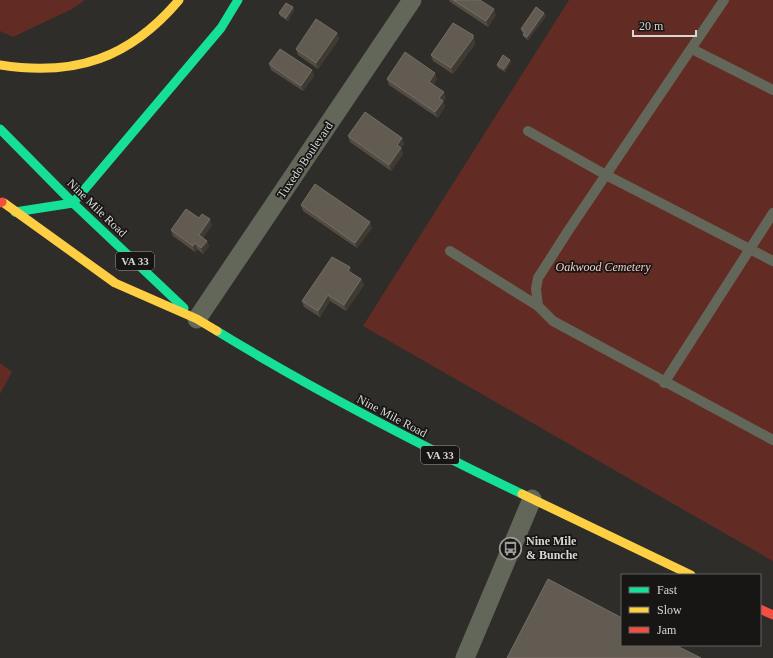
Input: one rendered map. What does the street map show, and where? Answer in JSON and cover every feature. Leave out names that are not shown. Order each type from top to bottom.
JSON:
[{"type":"main road","points":[[0,65],[11,68],[49,70],[71,68],[107,57],[146,35],[161,21],[179,0]]},
{"type":"main road","points":[[15,212],[73,203],[221,28],[238,0]]},
{"type":"main road","name":"Nine Mile Road","points":[[0,129],[73,203],[196,319]]},
{"type":"main road","name":"Nine Mile Road","points":[[1,202],[115,283],[196,319],[272,365],[426,448],[689,574]]},
{"type":"main road","points":[[761,609],[773,615]]},
{"type":"street","name":"Tuxedo Boulevard","points":[[196,319],[412,0]]},
{"type":"street","points":[[464,658],[532,499]]},
{"type":"lane","points":[[538,306],[536,289],[538,278],[724,0]]},
{"type":"lane","points":[[692,48],[773,90]]},
{"type":"lane","points":[[528,131],[606,175],[773,261]]},
{"type":"lane","points":[[664,383],[773,213]]},
{"type":"lane","points":[[450,251],[538,306],[553,321],[664,383],[773,440]]},
{"type":"green space","points":[[0,0],[85,0],[72,9],[13,37],[0,31]]},
{"type":"green space","name":"Oakwood Cemetery","points":[[569,0],[773,0],[773,561],[363,326]]},
{"type":"green space","points":[[0,363],[12,372],[0,394]]},
{"type":"building","points":[[453,0],[480,0],[494,9],[486,21]]},
{"type":"building","points":[[286,3],[293,7],[286,18],[279,13]]},
{"type":"building","points":[[536,7],[544,13],[527,37],[523,35],[525,32],[521,29]]},
{"type":"building","points":[[316,19],[337,33],[316,63],[296,49]]},
{"type":"building","points":[[453,23],[473,35],[473,38],[451,68],[431,55]]},
{"type":"building","points":[[280,49],[312,70],[301,86],[269,64]]},
{"type":"building","points":[[405,52],[435,73],[429,82],[444,92],[439,98],[443,101],[435,112],[387,79]]},
{"type":"building","points":[[503,55],[510,60],[504,69],[497,65]]},
{"type":"building","points":[[365,112],[402,138],[397,145],[401,148],[389,165],[348,136]]},
{"type":"building","points":[[315,184],[370,222],[355,243],[301,205]]},
{"type":"building","points":[[186,209],[199,218],[202,214],[210,219],[199,235],[207,241],[201,248],[195,243],[193,246],[171,230]]},
{"type":"building","points":[[332,257],[350,267],[348,271],[361,279],[344,305],[328,295],[318,311],[302,301]]},
{"type":"building","points":[[548,579],[621,617],[621,646],[677,646],[701,658],[507,658]]},
{"type":"traffic: fast","points":[[15,212],[73,203],[221,28],[238,0]]},
{"type":"traffic: fast","points":[[0,129],[73,203],[184,308]]},
{"type":"traffic: fast","points":[[217,331],[329,396],[444,456],[522,494]]},
{"type":"traffic: slow","points":[[0,65],[27,68],[53,68],[77,65],[99,59],[121,49],[141,36],[160,20],[179,0]]},
{"type":"traffic: slow","points":[[4,203],[115,283],[197,319],[217,331]]},
{"type":"traffic: slow","points":[[522,494],[689,574]]},
{"type":"traffic: jam","points":[[761,609],[773,615]]},
{"type":"place","name":"Nine Mile & Bunche","points":[[510,548]]}]
